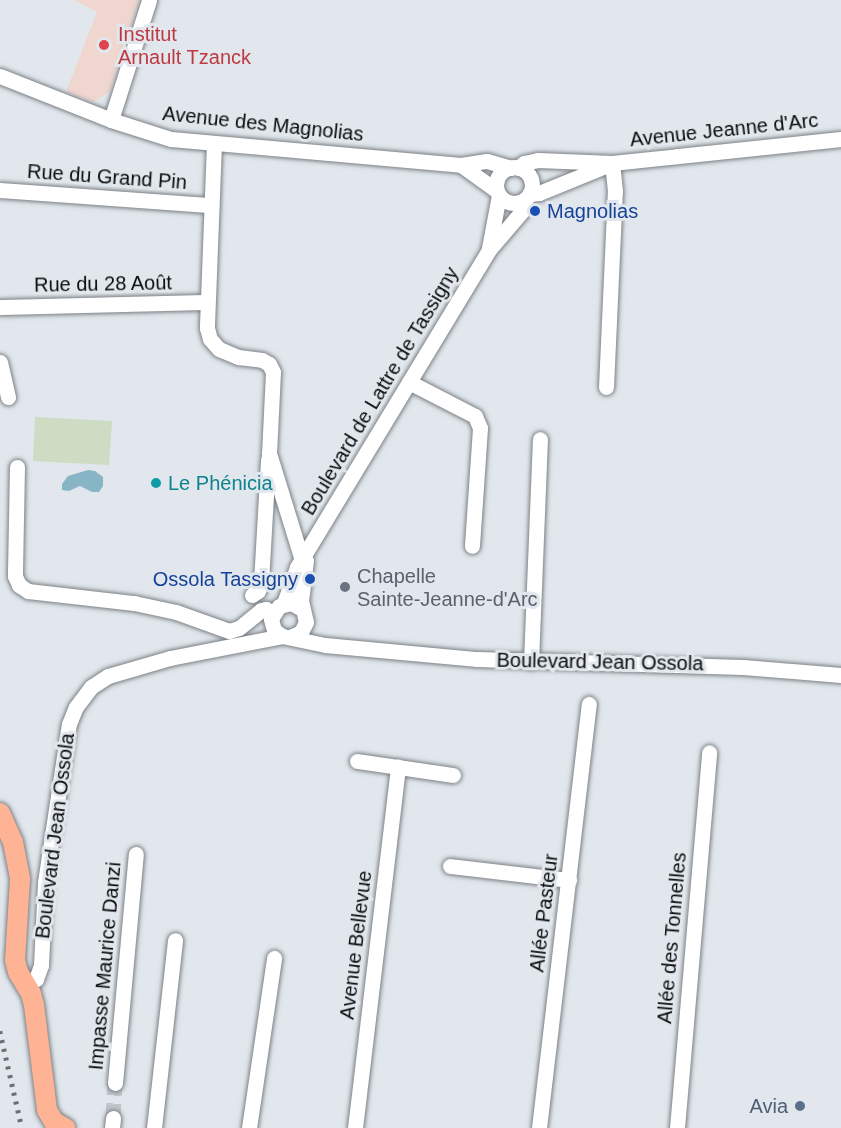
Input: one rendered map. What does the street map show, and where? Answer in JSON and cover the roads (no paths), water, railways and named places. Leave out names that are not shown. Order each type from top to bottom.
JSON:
[{"type":"main road","points":[[0,813],[10,833],[18,864],[21,900],[15,960],[20,977],[34,1005],[47,1110],[54,1122],[65,1128]]},
{"type":"street","points":[[111,120],[149,0]]},
{"type":"street","name":"Avenue des Magnolias","points":[[0,76],[158,136],[461,165],[487,161],[515,168]]},
{"type":"street","name":"Avenue Jeanne d'Arc","points":[[515,168],[538,160],[612,163],[841,139]]},
{"type":"street","points":[[214,143],[207,328],[210,339],[219,349],[238,357],[262,360],[269,364],[273,372],[261,582],[258,591],[252,595]]},
{"type":"street","points":[[606,387],[615,191],[612,163]]},
{"type":"street","name":"Avenue Jeanne d'Arc","points":[[527,197],[612,163]]},
{"type":"street","points":[[461,165],[498,193],[513,203],[527,197],[530,178],[515,168],[499,177],[498,193]]},
{"type":"street","name":"Rue du Grand Pin","points":[[0,190],[211,205]]},
{"type":"street","name":"Boulevard de Lattre de Tassigny","points":[[488,251],[498,193]]},
{"type":"street","name":"Boulevard de Lattre de Tassigny","points":[[284,603],[293,574],[488,251],[523,210],[527,197]]},
{"type":"street","name":"Rue du 28 Août","points":[[0,307],[207,302]]},
{"type":"street","points":[[0,362],[8,397]]},
{"type":"street","points":[[409,382],[475,416],[480,428],[472,546]]},
{"type":"street","points":[[531,662],[540,439]]},
{"type":"street","points":[[269,453],[304,556]]},
{"type":"street","points":[[17,467],[15,576],[19,585],[28,591],[134,603],[176,612],[229,631],[266,609],[272,617],[274,630],[286,637],[301,632],[304,615],[291,603],[284,603],[272,617]]},
{"type":"street","name":"Boulevard de Lattre de Tassigny","points":[[304,556],[302,586],[304,615]]},
{"type":"street","name":"Boulevard Jean Ossola","points":[[304,615],[318,633],[359,648]]},
{"type":"street","name":"Boulevard Jean Ossola","points":[[238,644],[272,617]]},
{"type":"street","name":"Boulevard Jean Ossola","points":[[26,985],[36,979],[41,965],[45,882],[69,724],[76,707],[91,687],[108,676],[170,658],[286,637],[359,648],[531,662],[670,663],[841,675]]},
{"type":"street","name":"Allée Pasteur","points":[[539,1128],[590,704]]},
{"type":"street","name":"Allée des Tonnelles","points":[[677,1128],[709,752]]},
{"type":"street","points":[[357,760],[453,775]]},
{"type":"street","name":"Avenue Bellevue","points":[[355,1128],[398,767]]},
{"type":"street","name":"Impasse Maurice Danzi","points":[[116,1083],[136,854]]},
{"type":"street","points":[[450,866],[569,880]]},
{"type":"street","points":[[154,1128],[175,940]]},
{"type":"street","points":[[249,1128],[274,958]]},
{"type":"water","points":[[88,470],[95,471],[103,477],[103,486],[99,492],[92,492],[80,486],[69,491],[62,490],[62,484],[68,476]]},
{"type":"tunnel","points":[[113,1118],[115,1083]]},
{"type":"railway","points":[[0,1031],[22,1128]]},
{"type":"place","name":"Institut Arnault Tzanck","points":[[104,45]]},
{"type":"place","name":"Magnolias","points":[[535,211]]},
{"type":"place","name":"Le Phénicia","points":[[156,483]]},
{"type":"place","name":"Ossola Tassigny","points":[[310,579]]},
{"type":"place","name":"Chapelle Sainte-Jeanne-d'Arc","points":[[345,587]]},
{"type":"place","name":"Avia","points":[[800,1106]]}]
